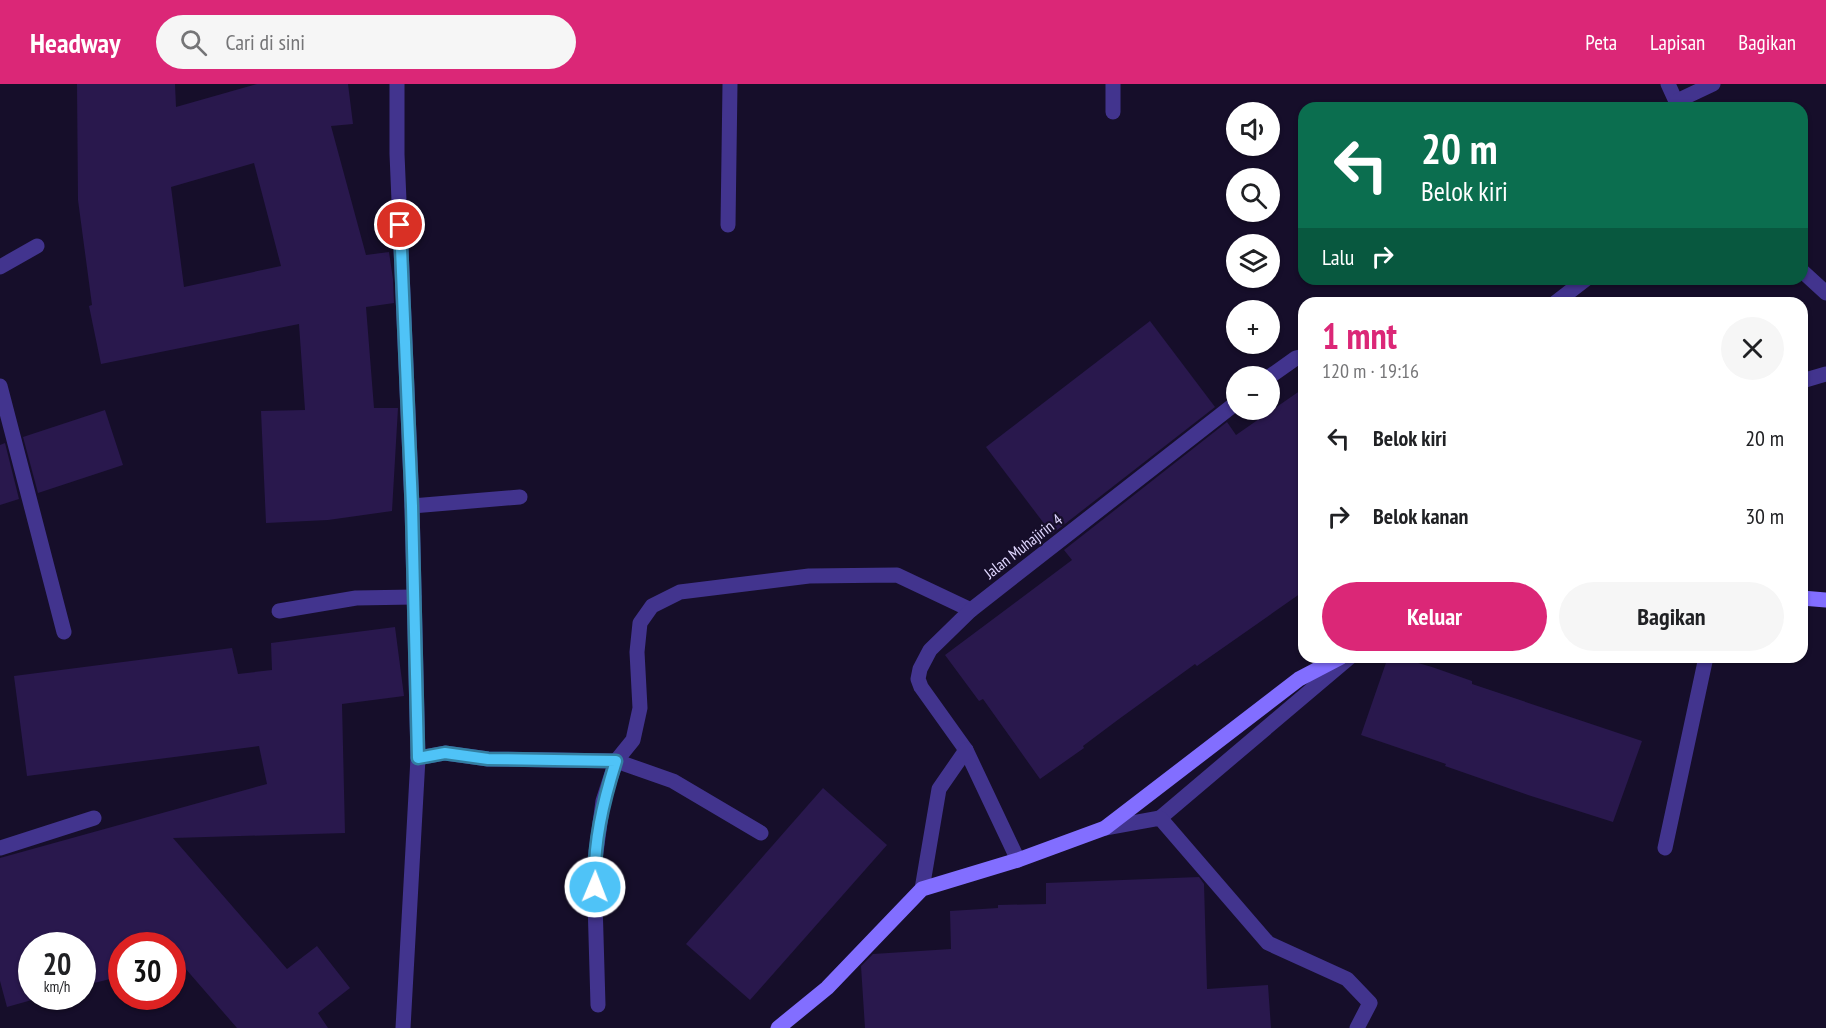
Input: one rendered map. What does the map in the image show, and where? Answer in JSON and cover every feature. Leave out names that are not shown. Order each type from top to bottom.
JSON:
[{"type":"street","points":[[397,84],[397,154],[412,506],[418,758],[403,1028]]},
{"type":"street","points":[[728,225],[730,84]]},
{"type":"street","points":[[1113,84],[1113,112]]},
{"type":"street","points":[[1668,84],[1677,102]]},
{"type":"street","points":[[1683,102],[1713,84]]},
{"type":"street","points":[[0,267],[37,246]]},
{"type":"street","points":[[1808,276],[1826,293]]},
{"type":"street","points":[[1563,297],[1578,285]]},
{"type":"street","points":[[1280,369],[1298,358]]},
{"type":"street","points":[[1808,379],[1826,374]]},
{"type":"street","points":[[0,386],[64,632]]},
{"type":"street","name":"Jalan Muhajirin 4","points":[[966,750],[921,687],[918,679],[920,669],[930,650],[971,610],[1226,411]]},
{"type":"street","points":[[412,506],[520,497]]},
{"type":"street","points":[[598,1005],[594,867],[603,801],[616,761],[633,740],[640,708],[637,652],[640,623],[652,606],[680,592],[809,576],[897,575],[971,610]]},
{"type":"street","points":[[279,611],[356,598],[414,597]]},
{"type":"street","points":[[1808,598],[1826,600]]},
{"type":"street","points":[[1105,828],[1299,679],[1330,663]]},
{"type":"street","points":[[778,1028],[827,988],[922,889],[1018,860],[1105,828],[1160,818],[1343,663]]},
{"type":"street","points":[[1665,848],[1705,663]]},
{"type":"street","points":[[966,750],[1018,860]]},
{"type":"street","points":[[922,889],[939,789],[966,750]]},
{"type":"street","points":[[418,758],[445,753],[488,759],[616,761],[673,781],[761,833]]},
{"type":"street","points":[[0,848],[94,818]]},
{"type":"street","points":[[1160,818],[1268,943],[1347,979],[1370,1004],[1357,1028]]},
{"type":"building","points":[[77,84],[175,84],[176,107],[257,84],[348,84],[353,124],[331,126],[366,255],[389,252],[393,279],[394,303],[366,307],[374,408],[398,408],[392,511],[328,520],[266,523],[261,411],[305,410],[299,324],[101,364],[89,306],[92,305],[78,200]],"holes":[[[254,163],[281,266],[184,287],[171,187]]]},
{"type":"building","points":[[1150,321],[1215,407],[1052,534],[986,447]]},
{"type":"building","points":[[1298,392],[1298,595],[1197,666],[1195,664],[1040,779],[983,699],[979,701],[945,655],[1072,560],[1064,550],[1227,422],[1236,435],[1258,420],[1280,420],[1280,405]]},
{"type":"building","points":[[105,410],[123,465],[38,493],[23,437]]},
{"type":"building","points":[[5,443],[19,499],[0,505],[0,445]]},
{"type":"building","points":[[395,627],[404,696],[342,704],[345,833],[173,838],[287,969],[317,946],[350,988],[318,1013],[328,1028],[237,1028],[186,969],[186,932],[108,932],[108,980],[96,982],[96,932],[18,932],[18,1004],[7,1007],[0,981],[0,858],[267,784],[259,746],[27,776],[14,676],[232,648],[238,674],[272,670],[271,643]]},
{"type":"building","points":[[1386,663],[1418,663],[1472,681],[1472,684],[1642,741],[1613,822],[1528,795],[1361,735]]},
{"type":"building","points":[[823,788],[887,845],[750,1000],[686,944]]},
{"type":"building","points":[[1199,877],[1204,884],[1207,989],[1268,985],[1271,1028],[865,1028],[861,966],[873,954],[951,949],[950,911],[998,908],[998,905],[1046,904],[1046,883]]},
{"type":"route","points":[[400,225],[412,506],[418,758],[445,753],[488,759],[616,761],[603,801],[594,867],[595,887]]}]
